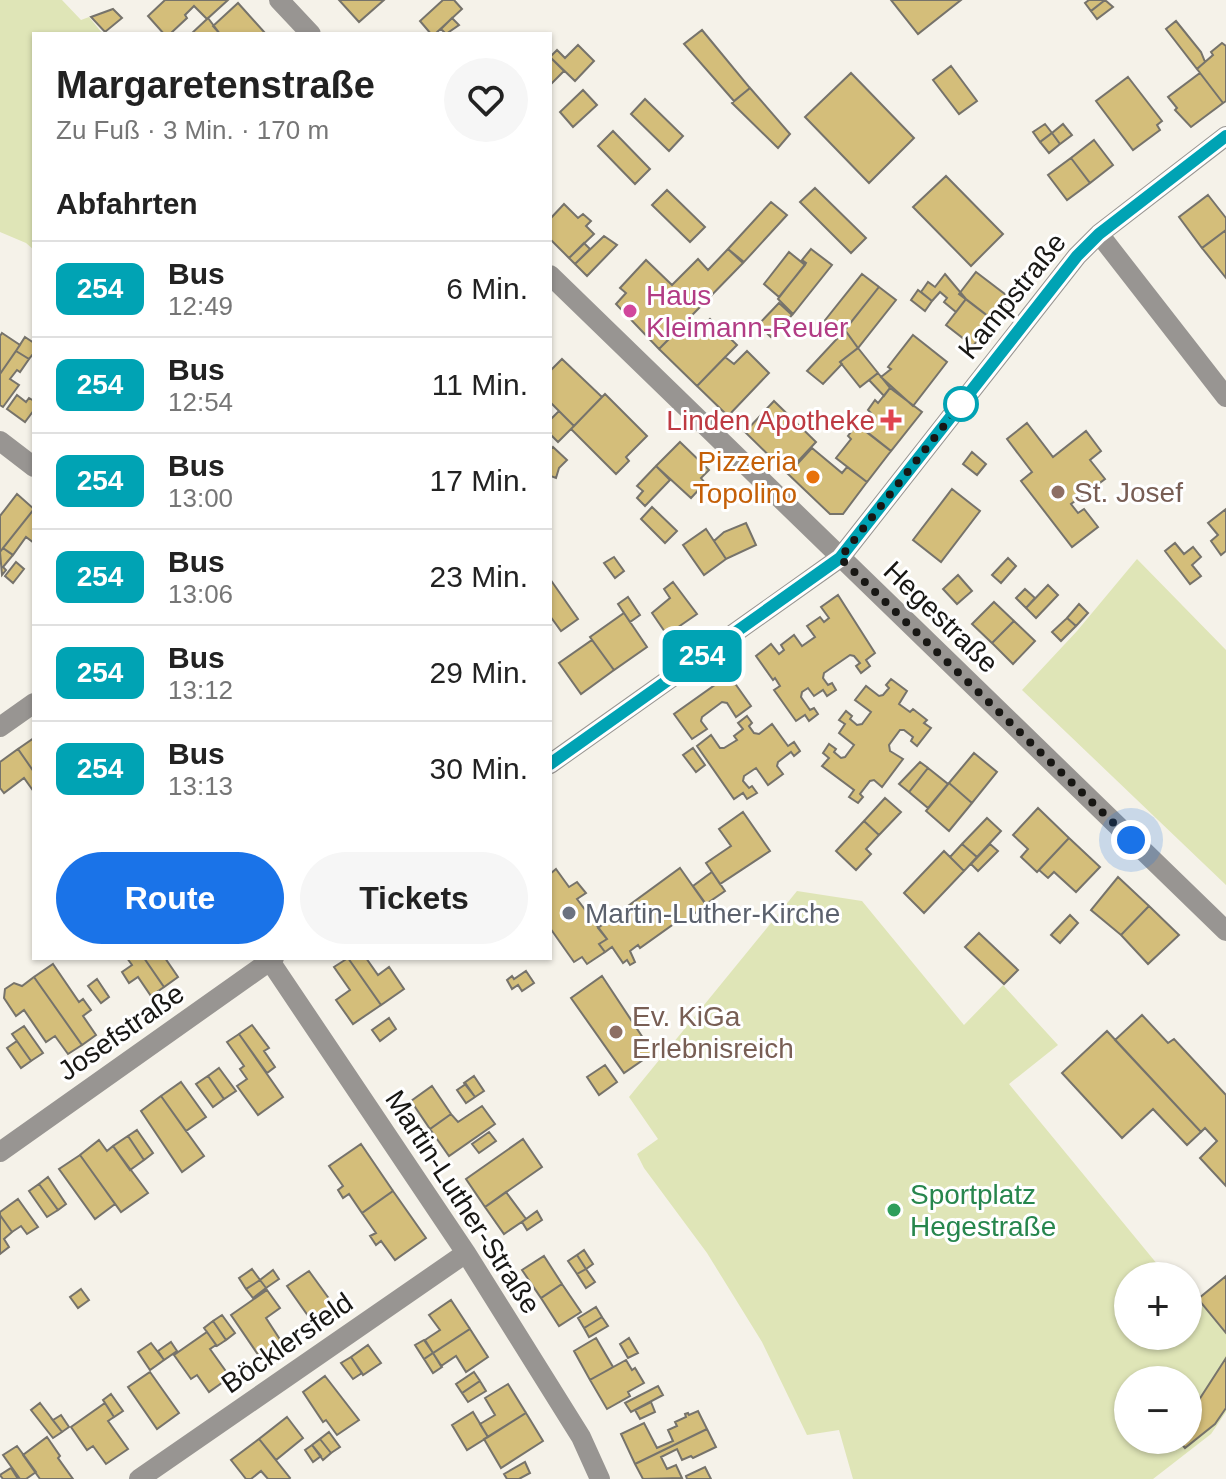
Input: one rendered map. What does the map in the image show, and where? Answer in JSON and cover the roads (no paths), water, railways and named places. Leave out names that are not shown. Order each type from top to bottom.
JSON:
[{"type":"street","points":[[279,0],[309,32]]},
{"type":"street","name":"Kampstraße","points":[[840,558],[1077,256],[1099,234],[1226,136]]},
{"type":"street","points":[[1099,234],[1226,397]]},
{"type":"street","name":"Hegestraße","points":[[552,277],[1226,931]]},
{"type":"street","points":[[0,441],[32,465]]},
{"type":"street","points":[[552,763],[840,558]]},
{"type":"street","points":[[0,727],[32,704]]},
{"type":"street","name":"Josefstraße","points":[[0,1152],[272,960]]},
{"type":"street","name":"Martin-Luther-Straße","points":[[272,960],[466,1253],[581,1437],[600,1479]]},
{"type":"street","name":"Böcklersfeld","points":[[139,1479],[466,1253]]},
{"type":"place","name":"Haus Kleimann-Reuer","points":[[630,311]]},
{"type":"place","name":"Linden Apotheke","points":[[891,420]]},
{"type":"place","name":"Pizzeria Topolino","points":[[813,477]]},
{"type":"place","name":"St. Josef","points":[[1058,492]]},
{"type":"place","name":"Martin-Luther-Kirche","points":[[569,913]]},
{"type":"place","name":"Ev. KiGa Erlebnisreich","points":[[616,1032]]},
{"type":"place","name":"Sportplatz Hegestraße","points":[[894,1210]]}]
